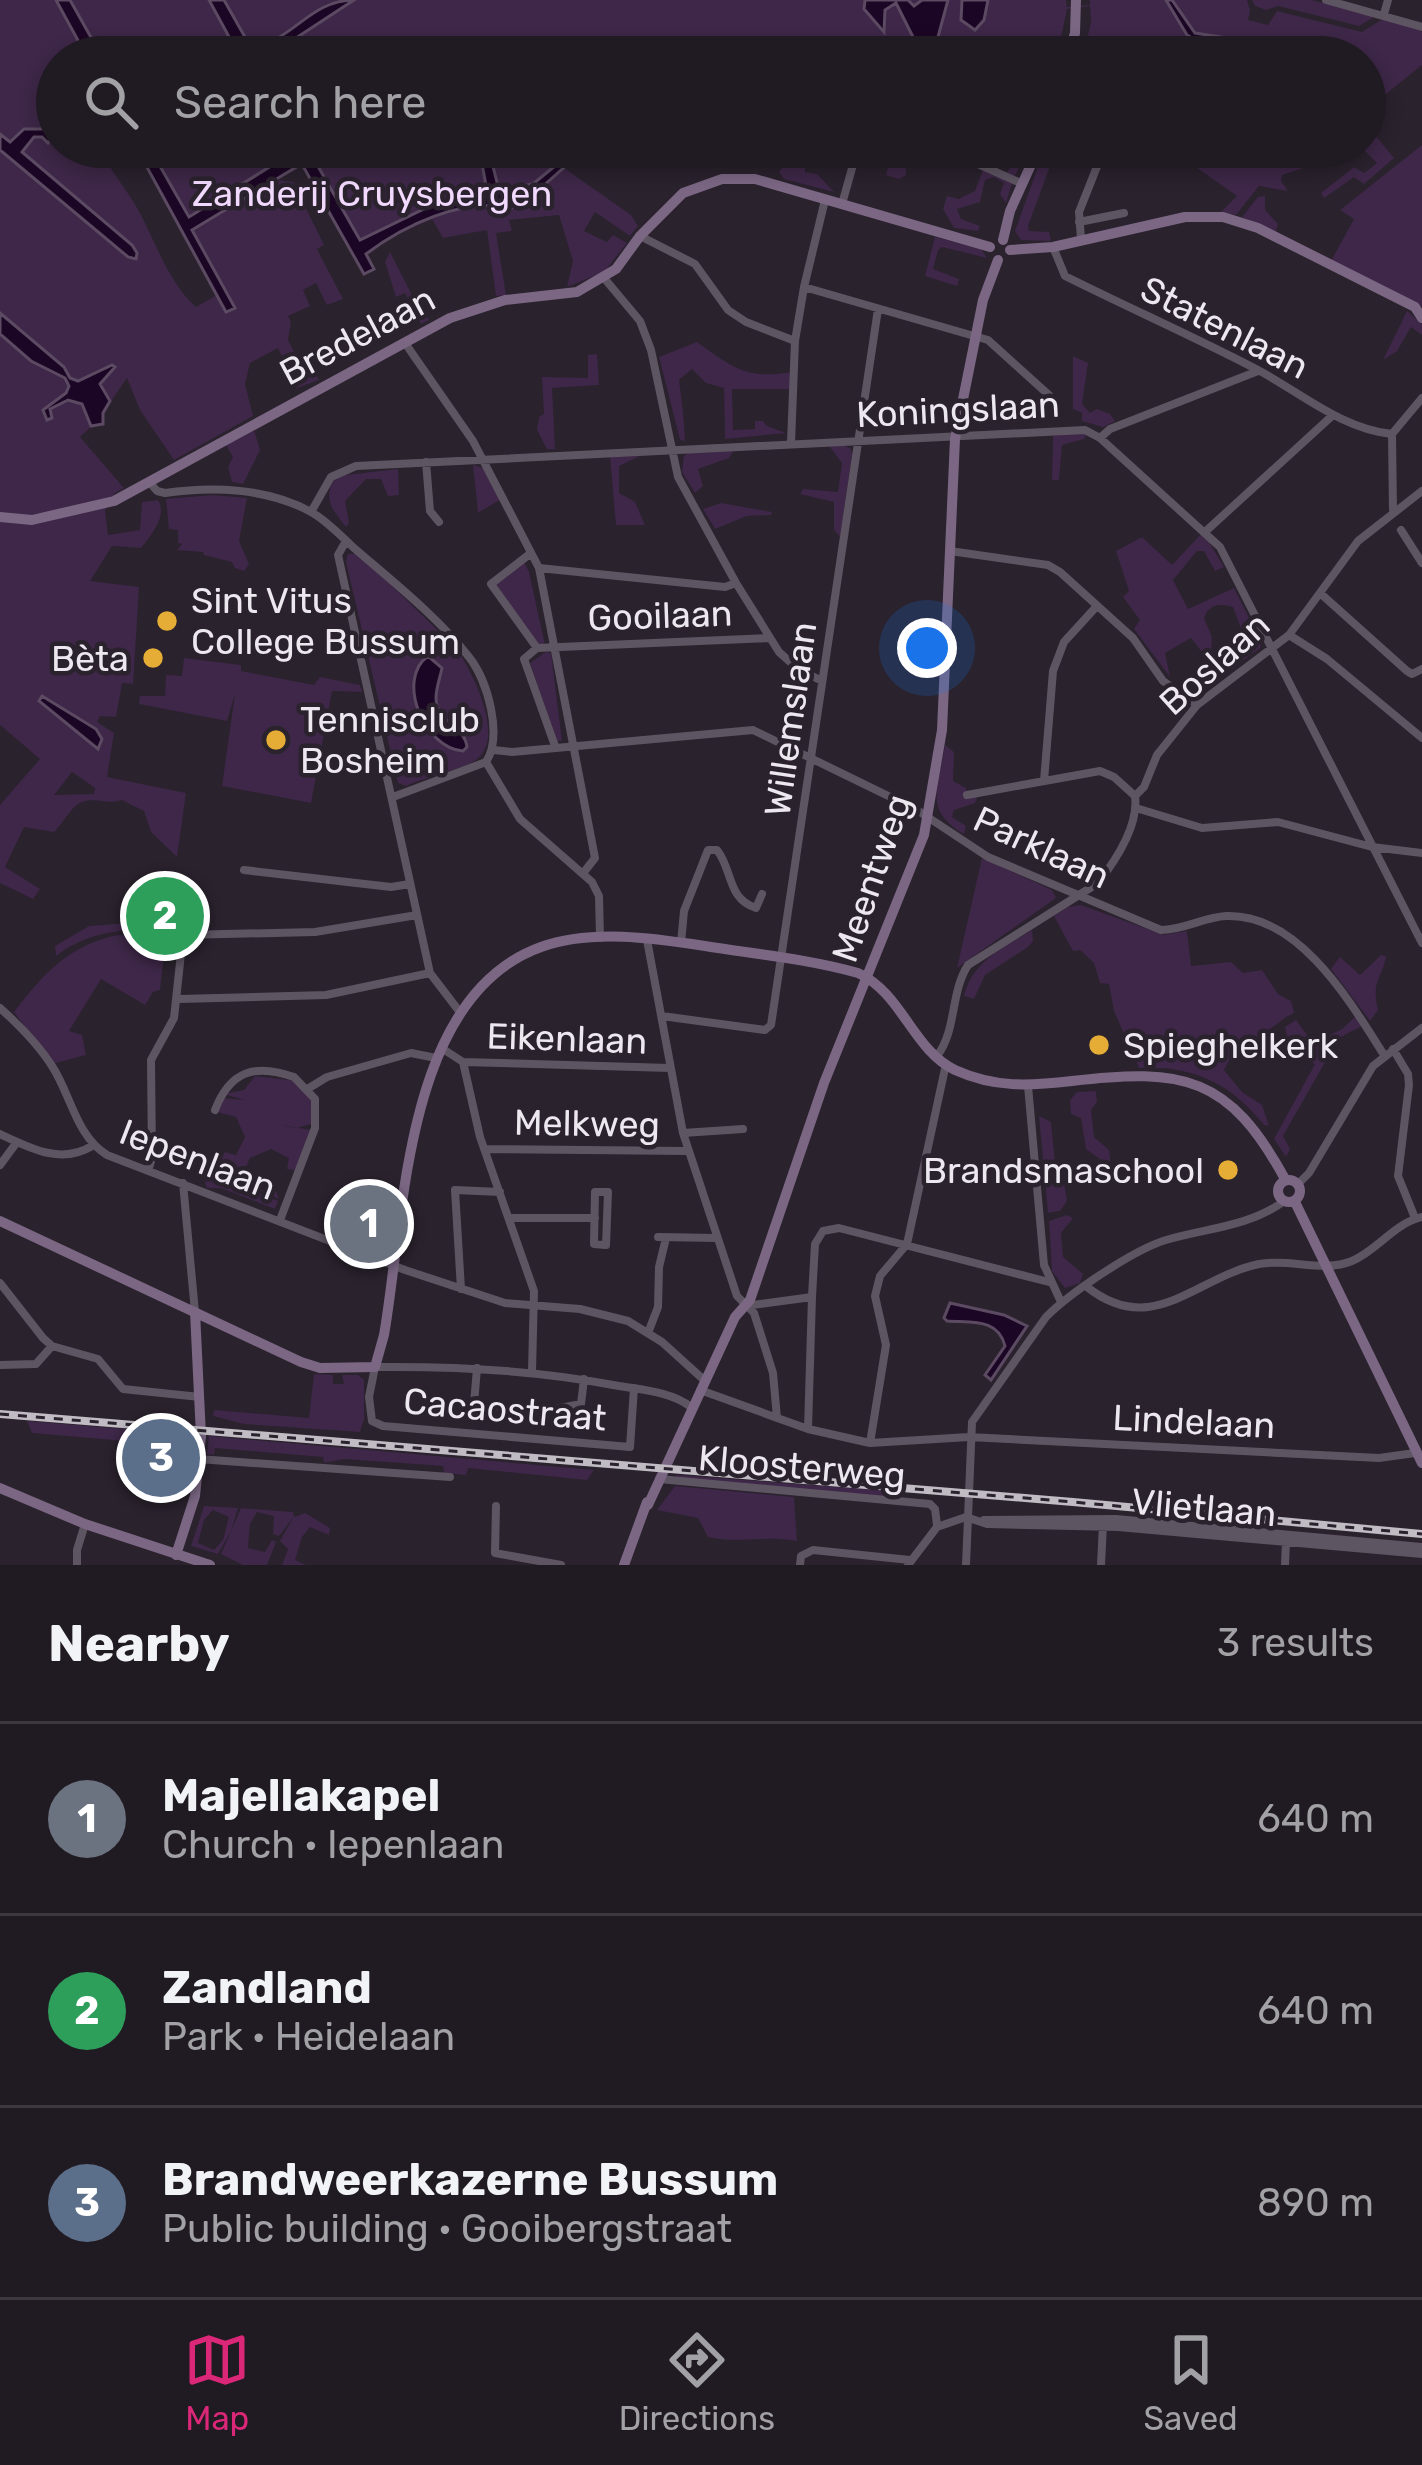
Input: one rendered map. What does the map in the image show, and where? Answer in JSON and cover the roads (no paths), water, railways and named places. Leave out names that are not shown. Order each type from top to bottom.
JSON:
[{"type":"main road","points":[[1075,36],[1076,0]]},
{"type":"main road","points":[[604,278],[683,193],[722,179],[754,179],[990,247],[998,260],[1005,259],[1010,212],[1030,168]]},
{"type":"main road","points":[[990,247],[995,241],[1053,247],[1185,218],[1223,217],[1258,229],[1415,307],[1422,318]]},
{"type":"main road","name":"Meentweg","points":[[624,1565],[691,1407],[735,1317],[753,1292],[824,1083],[928,818],[942,730],[955,439],[976,335],[998,260]]},
{"type":"main road","name":"Bredelaan","points":[[0,517],[32,520],[114,501],[450,318],[486,304],[578,292],[604,278]]},
{"type":"main road","points":[[0,1221],[320,1368],[374,1367],[385,1335],[397,1266],[410,1160],[439,1053],[459,1011],[512,962],[541,947],[600,938],[681,943],[869,978],[900,1006],[941,1060],[990,1083],[1028,1087],[1166,1076],[1189,1081],[1230,1103],[1258,1135],[1292,1181],[1289,1202]]},
{"type":"main road","points":[[1292,1181],[1278,1194],[1289,1202],[1326,1265],[1419,1458]]},
{"type":"main road","points":[[176,1555],[195,1496],[199,1459],[195,1312]]},
{"type":"main road","points":[[0,1488],[86,1524],[210,1565]]},
{"type":"street","points":[[1326,0],[1422,27]]},
{"type":"street","points":[[1384,14],[1388,0]]},
{"type":"street","points":[[842,204],[852,168]]},
{"type":"street","points":[[987,168],[1023,184]]},
{"type":"street","points":[[1081,239],[1079,222],[1097,168]]},
{"type":"street","points":[[791,442],[796,341],[825,200]]},
{"type":"street","points":[[1079,222],[1124,213]]},
{"type":"street","points":[[640,236],[694,263],[728,310],[796,341]]},
{"type":"street","name":"Statenlaan","points":[[1053,247],[1065,276],[1259,370],[1334,415],[1373,432],[1391,434]]},
{"type":"street","points":[[604,278],[640,321],[652,350],[678,476],[736,584],[768,638],[798,669],[822,680]]},
{"type":"street","points":[[804,286],[988,340],[1050,396]]},
{"type":"street","name":"Willemslaan","points":[[662,1016],[765,1030],[771,1025],[878,309]]},
{"type":"street","points":[[405,343],[483,459],[539,568],[595,858],[584,872]]},
{"type":"street","points":[[1100,438],[1110,429],[1259,370]]},
{"type":"street","points":[[1393,510],[1391,434],[1422,398]]},
{"type":"street","points":[[1206,531],[1334,415]]},
{"type":"street","name":"Koningslaan","points":[[311,512],[331,477],[356,466],[1084,430],[1100,438],[1220,547],[1422,943]]},
{"type":"street","points":[[426,462],[430,511],[440,522]]},
{"type":"street","points":[[152,484],[165,493],[228,489],[311,512],[469,657],[488,698],[494,750],[486,762],[393,797]]},
{"type":"street","name":"Boslaan","points":[[1135,796],[1144,787],[1156,755],[1198,705],[1289,634],[1358,542],[1422,491]]},
{"type":"street","points":[[1401,530],[1422,562]]},
{"type":"street","points":[[346,541],[338,555],[430,973],[459,1011]]},
{"type":"street","points":[[950,551],[1048,565],[1133,638],[1162,681],[1198,705]]},
{"type":"street","points":[[531,553],[491,584],[537,648],[524,659],[555,746]]},
{"type":"street","points":[[539,568],[725,587],[736,584]]},
{"type":"street","points":[[1320,593],[1407,671],[1412,674],[1422,669]]},
{"type":"street","points":[[1044,781],[1052,671],[1064,642],[1096,607]]},
{"type":"street","points":[[1289,634],[1327,658],[1422,738]]},
{"type":"street","name":"Gooilaan","points":[[537,648],[768,638]]},
{"type":"street","name":"Parklaan","points":[[494,750],[753,730],[928,818],[988,857],[1161,930],[1224,916],[1268,927],[1305,950],[1340,985],[1409,1085],[1398,1176],[1419,1217]]},
{"type":"street","points":[[486,762],[520,819],[584,872],[599,896],[600,938]]},
{"type":"street","points":[[870,1443],[886,1345],[875,1296],[880,1276],[908,1244],[960,977],[968,965],[1098,883],[1113,864],[1136,808],[1135,796],[1100,771],[967,795]]},
{"type":"street","points":[[1136,808],[1202,828],[1278,822],[1372,848],[1422,853]]},
{"type":"street","points":[[681,943],[684,911],[708,850],[723,855],[736,896],[745,905],[756,908],[762,894]]},
{"type":"street","points":[[244,870],[391,887],[410,884]]},
{"type":"street","points":[[148,1171],[152,1158],[151,1060],[179,999],[183,935],[316,932],[417,915]]},
{"type":"street","points":[[647,940],[682,1133],[736,1296],[754,1313],[773,1373],[777,1418]]},
{"type":"street","points":[[179,999],[326,995],[430,973]]},
{"type":"street","name":"Iepenlaan","points":[[0,1008],[53,1067],[92,1146],[505,1304],[608,1315],[649,1333],[702,1385]]},
{"type":"street","points":[[1292,1181],[1310,1173],[1365,1078],[1388,1052],[1422,1028]]},
{"type":"street","points":[[309,1088],[327,1077],[411,1053],[439,1053],[463,1062],[470,1103],[534,1291],[532,1371]]},
{"type":"street","name":"Eikenlaan","points":[[463,1062],[670,1068]]},
{"type":"street","points":[[215,1110],[231,1079],[243,1073],[284,1073],[309,1088],[317,1112],[315,1129],[280,1220]]},
{"type":"street","points":[[1028,1087],[1044,1265],[1061,1302]]},
{"type":"street","points":[[682,1133],[743,1129]]},
{"type":"street","points":[[0,1134],[60,1156],[92,1146]]},
{"type":"street","points":[[0,1165],[17,1142]]},
{"type":"street","name":"Melkweg","points":[[485,1149],[687,1151]]},
{"type":"street","points":[[183,1183],[195,1312]]},
{"type":"street","points":[[461,1289],[455,1190],[500,1192]]},
{"type":"street","points":[[596,1192],[608,1192],[606,1245],[594,1244],[595,1218],[596,1192]]},
{"type":"street","points":[[966,1565],[969,1437],[975,1416],[1033,1333],[1061,1302],[1158,1243],[1246,1222],[1289,1202]]},
{"type":"street","points":[[1087,1287],[1109,1301],[1162,1306],[1260,1264],[1326,1265],[1358,1257],[1396,1227],[1419,1217]]},
{"type":"street","points":[[512,1218],[595,1218]]},
{"type":"street","points":[[808,1430],[814,1244],[823,1231],[839,1228],[1049,1282]]},
{"type":"street","points":[[649,1333],[658,1307],[662,1238],[717,1238]]},
{"type":"street","points":[[0,1283],[52,1346],[98,1359],[123,1389],[200,1397]]},
{"type":"street","points":[[745,1306],[812,1297]]},
{"type":"street","points":[[0,1366],[36,1364],[52,1346]]},
{"type":"street","points":[[374,1367],[532,1371],[634,1388],[676,1398],[691,1407]]},
{"type":"street","name":"Cacaostraat","points":[[374,1367],[369,1396],[372,1421],[482,1437],[630,1447],[634,1388]]},
{"type":"street","points":[[477,1368],[474,1404],[545,1411],[580,1404],[584,1379]]},
{"type":"street","name":"Lindelaan","points":[[702,1385],[808,1430],[870,1443],[969,1437],[1419,1458]]},
{"type":"street","points":[[199,1459],[450,1477]]},
{"type":"street","name":"Kloosterweg","points":[[659,1479],[929,1504],[940,1522]]},
{"type":"street","points":[[496,1506],[495,1553],[561,1565]]},
{"type":"street","points":[[800,1565],[801,1556],[813,1550],[910,1562],[940,1522],[969,1518]]},
{"type":"street","name":"Vlietlaan","points":[[969,1518],[987,1524],[1054,1528],[1103,1523],[1422,1550]]},
{"type":"street","points":[[1101,1565],[1103,1523]]},
{"type":"street","points":[[77,1565],[86,1524]]},
{"type":"street","points":[[1285,1565],[1286,1537]]},
{"type":"street","points":[[1365,1561],[1366,1545]]},
{"type":"railway","points":[[0,1414],[1422,1534]]},
{"type":"place","name":"Sint Vitus College Bussum","points":[[167,621]]},
{"type":"place","name":"Bèta","points":[[153,658]]},
{"type":"place","name":"Tennisclub Bosheim","points":[[276,740]]},
{"type":"place","name":"Zandland","points":[[165,916]]},
{"type":"place","name":"Spieghelkerk","points":[[1099,1045]]},
{"type":"place","name":"Brandsmaschool","points":[[1228,1170]]},
{"type":"place","name":"Majellakapel","points":[[369,1224]]},
{"type":"place","name":"Brandweerkazerne Bussum","points":[[161,1458]]},
{"type":"park label","name":"Zanderij Cruysbergen","points":[[372,193]]}]
